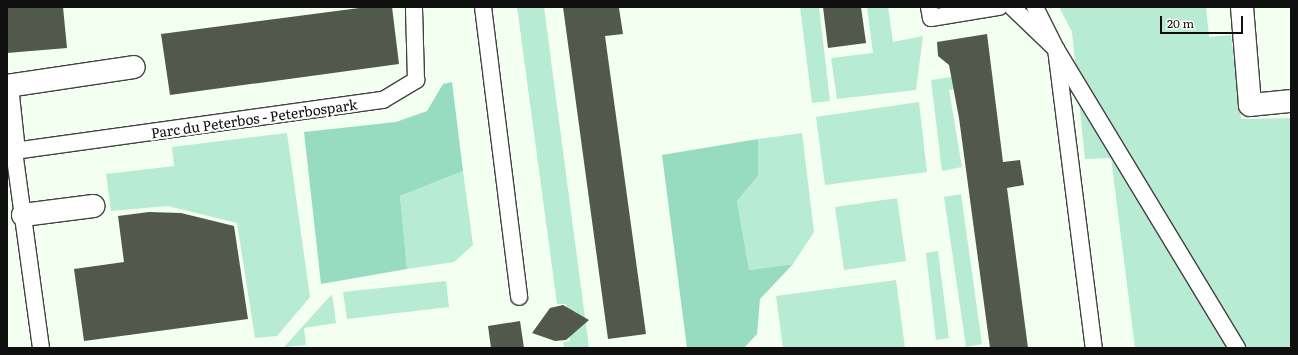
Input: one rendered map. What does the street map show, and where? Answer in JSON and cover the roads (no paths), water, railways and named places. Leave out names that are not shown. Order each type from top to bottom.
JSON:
[{"type":"street","points":[[1242,7],[1250,105],[1291,102]]},
{"type":"street","points":[[14,151],[7,86],[134,67]]},
{"type":"street","points":[[23,215],[93,206]]},
{"type":"lane","name":"Parc du Peterbos - Peterbospark","points":[[14,151],[384,100],[416,80],[414,7]]},
{"type":"lane","points":[[483,7],[519,297]]},
{"type":"lane","points":[[929,7],[931,18],[999,7]]},
{"type":"lane","points":[[1012,7],[1056,49],[1094,348]]},
{"type":"lane","points":[[1035,7],[1056,49],[1237,348]]},
{"type":"lane","points":[[14,151],[41,348]]}]
